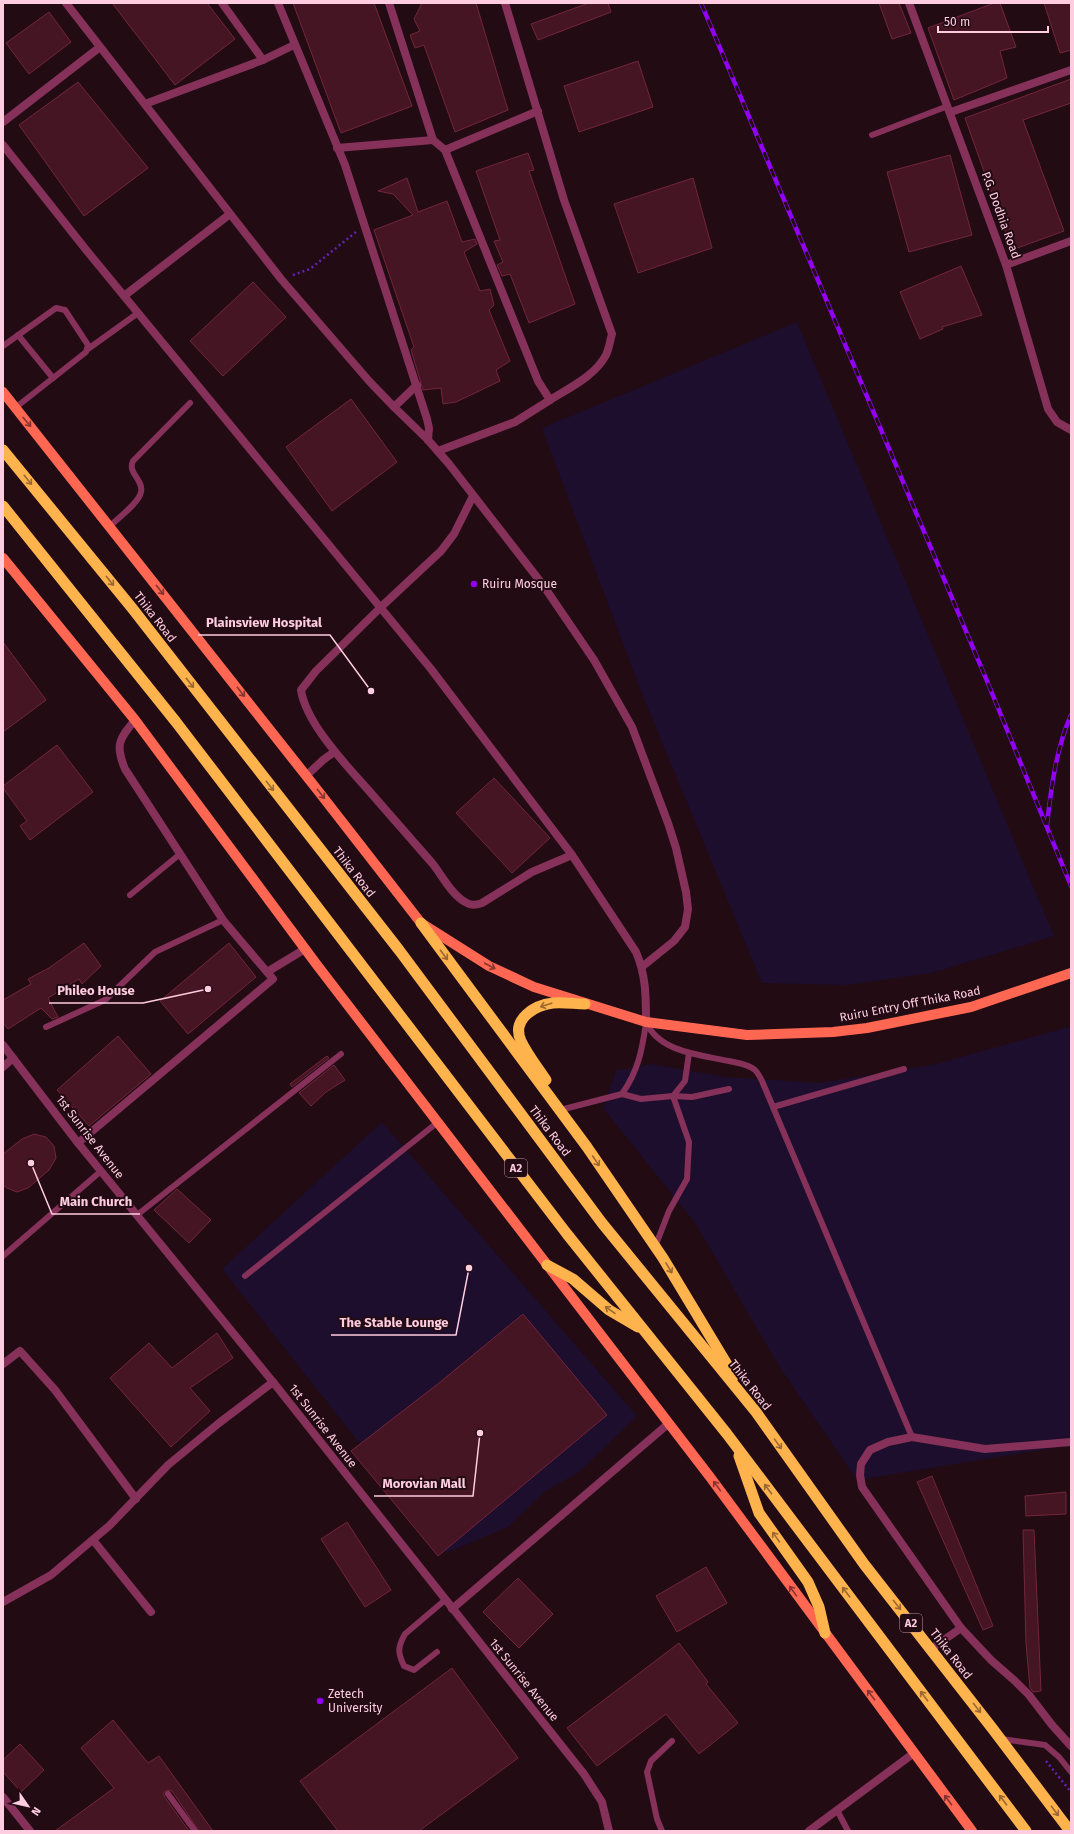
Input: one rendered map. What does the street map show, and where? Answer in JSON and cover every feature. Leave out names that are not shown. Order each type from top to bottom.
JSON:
[{"type":"highway","name":"Thika Road","points":[[3,450],[132,608],[385,932],[602,1223],[756,1412],[864,1564],[1001,1739],[1070,1831]]},
{"type":"highway","name":"A2","points":[[3,506],[176,722],[567,1234],[736,1446],[1026,1831]]},
{"type":"highway","points":[[421,923],[587,1147],[655,1247],[756,1412]]},
{"type":"highway","points":[[585,1004],[553,1003],[531,1010],[520,1021],[519,1026],[520,1040],[587,1147]]},
{"type":"highway","points":[[547,1265],[573,1279],[609,1310],[644,1330]]},
{"type":"highway","points":[[736,1446],[759,1513],[808,1582],[819,1607],[825,1633]]},
{"type":"main road","name":"Thika Road","points":[[3,392],[307,776],[421,923],[489,966],[534,988],[585,1004]]},
{"type":"main road","points":[[3,558],[134,720],[305,949],[710,1477],[972,1831]]},
{"type":"main road","name":"Ruiru Entry Off Thika Road","points":[[585,1004],[646,1022],[747,1035],[833,1032],[868,1028],[971,1007],[1071,973]]},
{"type":"street","points":[[66,3],[281,279],[394,407],[438,451],[543,585],[594,660],[632,727],[668,823],[676,848],[686,892],[688,909],[686,927],[679,936],[643,966]]},
{"type":"street","points":[[222,3],[263,60]]},
{"type":"street","points":[[278,3],[337,148],[365,224],[417,385],[428,423],[428,440]]},
{"type":"street","points":[[389,3],[433,140],[445,150],[538,381],[550,400]]},
{"type":"street","points":[[438,451],[515,422],[588,376],[598,366],[606,354],[612,334],[564,200],[505,3]]},
{"type":"street","name":"P.G. Dodhia Road","points":[[909,3],[950,109],[1006,265],[1048,409],[1057,422],[1071,430]]},
{"type":"street","points":[[146,104],[263,60],[294,45]]},
{"type":"street","points":[[3,122],[100,47]]},
{"type":"street","points":[[950,109],[1071,70]]},
{"type":"street","points":[[445,150],[538,111]]},
{"type":"street","points":[[337,148],[433,140]]},
{"type":"street","points":[[3,145],[124,296],[381,606],[431,669],[572,855],[636,952],[643,966],[646,1022]]},
{"type":"street","points":[[124,296],[230,214]]},
{"type":"street","points":[[1006,265],[1071,241]]},
{"type":"street","points":[[394,407],[417,385]]},
{"type":"street","points":[[473,496],[454,534],[441,551],[381,606],[316,671],[301,690],[302,698],[308,711],[334,752],[434,865],[458,896],[466,903],[475,906],[482,903],[532,872],[572,855]]},
{"type":"street","points":[[78,1143],[273,979],[223,920],[125,769],[120,758],[119,747],[122,736],[134,720]]},
{"type":"street","points":[[307,776],[323,760],[334,752]]},
{"type":"street","points":[[267,972],[305,949]]},
{"type":"street","name":"1st Sunrise Avenue","points":[[3,1045],[78,1143],[273,1382],[444,1600],[584,1774],[602,1802],[609,1831]]},
{"type":"street","points":[[3,1067],[13,1058]]},
{"type":"street","points":[[3,1364],[20,1351],[55,1390],[136,1499]]},
{"type":"street","points":[[3,1602],[51,1575],[110,1526],[168,1465],[219,1423],[273,1382]]},
{"type":"street","points":[[452,1609],[668,1424]]},
{"type":"street","points":[[1071,1442],[985,1449],[912,1437],[888,1442],[870,1450],[861,1464],[862,1487],[961,1628],[991,1660],[1029,1695],[1052,1725],[1071,1746]]},
{"type":"street","points":[[93,1540],[151,1612]]},
{"type":"street","points":[[931,1649],[961,1628]]},
{"type":"street","points":[[809,1831],[914,1753]]},
{"type":"street","points":[[3,1797],[30,1831]]},
{"type":"lane","points":[[872,135],[950,109]]},
{"type":"lane","points":[[3,346],[56,308],[62,308],[65,310],[88,346],[88,349]]},
{"type":"lane","points":[[15,408],[88,349],[138,313]]},
{"type":"lane","points":[[18,335],[53,378]]},
{"type":"lane","points":[[110,526],[136,501],[140,495],[141,485],[132,471],[131,466],[133,461],[190,403]]},
{"type":"lane","points":[[130,895],[180,854]]},
{"type":"lane","points":[[46,1027],[105,1000],[155,952],[223,920]]},
{"type":"lane","points":[[646,1022],[650,1032],[674,1048],[688,1053],[745,1065],[756,1071],[773,1107],[912,1437]]},
{"type":"lane","points":[[622,1094],[632,1080],[642,1053],[646,1022]]},
{"type":"lane","points":[[673,1096],[685,1081],[688,1053]]},
{"type":"lane","points":[[137,1215],[341,1054]]},
{"type":"lane","points":[[773,1107],[904,1069]]},
{"type":"lane","points":[[564,1109],[622,1094],[641,1099],[673,1096],[692,1097],[729,1089]]},
{"type":"lane","points":[[655,1247],[669,1211],[687,1179],[689,1142],[673,1096]]},
{"type":"lane","points":[[245,1276],[438,1122]]},
{"type":"lane","points":[[3,1256],[101,1171]]},
{"type":"lane","points":[[437,1652],[414,1670],[404,1666],[398,1654],[405,1634],[444,1600]]},
{"type":"lane","points":[[1001,1739],[1045,1745],[1059,1756],[1071,1772]]},
{"type":"lane","points":[[662,1831],[657,1819],[647,1772],[651,1762],[672,1741]]},
{"type":"lane","points":[[168,1794],[195,1831]]},
{"type":"lane","points":[[837,1810],[848,1831]]},
{"type":"path","points":[[281,279],[310,269],[365,224]]},
{"type":"shaded area","points":[[797,322],[1054,936],[931,973],[846,985],[762,983],[642,694],[542,428]]},
{"type":"shaded area","points":[[1068,1027],[1071,1030],[1071,1445],[857,1480],[781,1369],[695,1223],[603,1108],[616,1071],[651,1064],[725,1077],[819,1083],[933,1065]]},
{"type":"shaded area","points":[[382,1122],[637,1416],[579,1472],[544,1492],[508,1527],[446,1553],[222,1269]]},
{"type":"building","points":[[112,3],[207,3],[235,39],[175,85]]},
{"type":"building","points":[[293,3],[374,3],[412,106],[341,133]]},
{"type":"building","points":[[422,3],[476,3],[508,110],[455,132],[424,45],[415,48],[410,35],[420,31],[414,19]]},
{"type":"building","points":[[589,3],[608,3],[611,12],[538,40],[531,24]]},
{"type":"building","points":[[879,3],[899,3],[911,33],[892,39]]},
{"type":"building","points":[[994,3],[1000,3],[1016,47],[1000,51],[1007,78],[954,100],[928,28]]},
{"type":"building","points":[[1044,3],[1071,3],[1071,50],[1060,53]]},
{"type":"building","points":[[49,12],[71,42],[29,74],[6,43]]},
{"type":"building","points":[[638,61],[653,107],[579,132],[564,86]]},
{"type":"building","points":[[1071,79],[1071,103],[1023,120],[1064,231],[1012,250],[965,118]]},
{"type":"building","points":[[78,82],[148,168],[84,216],[19,125]]},
{"type":"building","points":[[528,153],[534,170],[529,171],[575,304],[529,323],[510,274],[502,276],[497,265],[503,262],[494,241],[500,240],[476,171]]},
{"type":"building","points":[[950,155],[972,235],[909,252],[887,172]]},
{"type":"building","points":[[407,178],[418,212],[447,201],[462,242],[475,239],[477,244],[464,252],[480,291],[490,289],[494,305],[489,310],[510,361],[496,370],[500,381],[456,402],[443,404],[441,388],[423,390],[411,350],[414,347],[374,230],[413,215],[393,194],[378,191]]},
{"type":"building","points":[[693,178],[712,248],[638,273],[614,204]]},
{"type":"building","points":[[961,266],[982,315],[942,327],[943,329],[920,339],[900,292]]},
{"type":"building","points":[[253,282],[286,317],[223,376],[190,341]]},
{"type":"building","points":[[351,399],[397,462],[332,511],[286,447]]},
{"type":"building","points":[[3,642],[46,700],[3,732]]},
{"type":"building","points":[[57,745],[93,792],[30,840],[20,826],[27,821],[3,786]]},
{"type":"building","points":[[494,778],[550,838],[512,873],[456,813]]},
{"type":"building","points":[[84,943],[101,966],[82,984],[79,979],[48,998],[58,1017],[52,1019],[41,1008],[8,1029],[3,1023],[3,1000],[31,984],[28,979],[49,968]]},
{"type":"building","points":[[229,943],[256,977],[188,1034],[160,1001]]},
{"type":"building","points":[[118,1036],[151,1074],[89,1126],[57,1090]]},
{"type":"building","points":[[327,1056],[329,1058],[292,1087],[290,1084]]},
{"type":"building","points":[[334,1065],[345,1080],[326,1092],[311,1106],[299,1093]]},
{"type":"building","points":[[34,1134],[46,1137],[54,1146],[56,1158],[49,1170],[28,1188],[17,1192],[3,1185],[3,1154],[22,1139]]},
{"type":"building","points":[[177,1189],[211,1220],[189,1243],[154,1210]]},
{"type":"building","points":[[523,1314],[607,1415],[438,1556],[351,1451],[439,1383]]},
{"type":"building","points":[[217,1333],[233,1358],[190,1388],[210,1411],[171,1447],[110,1378],[149,1343],[172,1368]]},
{"type":"building","points":[[932,1476],[993,1626],[983,1630],[917,1482]]},
{"type":"building","points":[[1066,1492],[1066,1514],[1026,1516],[1025,1496]]},
{"type":"building","points":[[347,1522],[391,1590],[365,1607],[321,1539]]},
{"type":"building","points":[[1023,1530],[1034,1530],[1041,1691],[1033,1692],[1030,1688],[1026,1643]]},
{"type":"building","points":[[706,1567],[727,1603],[677,1632],[656,1596]]},
{"type":"building","points":[[518,1578],[553,1614],[519,1648],[483,1612]]},
{"type":"building","points":[[679,1643],[708,1682],[706,1684],[738,1723],[699,1754],[666,1714],[597,1766],[567,1728]]},
{"type":"building","points":[[452,1668],[518,1758],[419,1831],[338,1831],[300,1781]]},
{"type":"building","points":[[113,1720],[148,1763],[159,1756],[213,1831],[199,1831],[172,1791],[168,1790],[164,1792],[164,1796],[189,1831],[55,1831],[114,1788],[81,1748]]},
{"type":"building","points":[[20,1744],[44,1770],[21,1792],[3,1772],[3,1760]]},
{"type":"railway","points":[[701,3],[987,681],[1071,886]]},
{"type":"railway","points":[[1047,825],[1052,783],[1061,741],[1071,715]]},
{"type":"place","name":"Ruiru Mosque","points":[[474,584]]},
{"type":"place","name":"Plainsview Hospital","points":[[371,691]]},
{"type":"place","name":"Phileo House","points":[[208,989]]},
{"type":"place","name":"Main Church","points":[[31,1163]]},
{"type":"place","name":"The Stable Lounge","points":[[469,1268]]},
{"type":"place","name":"Morovian Mall","points":[[480,1433]]},
{"type":"place","name":"Zetech University","points":[[320,1701]]}]
